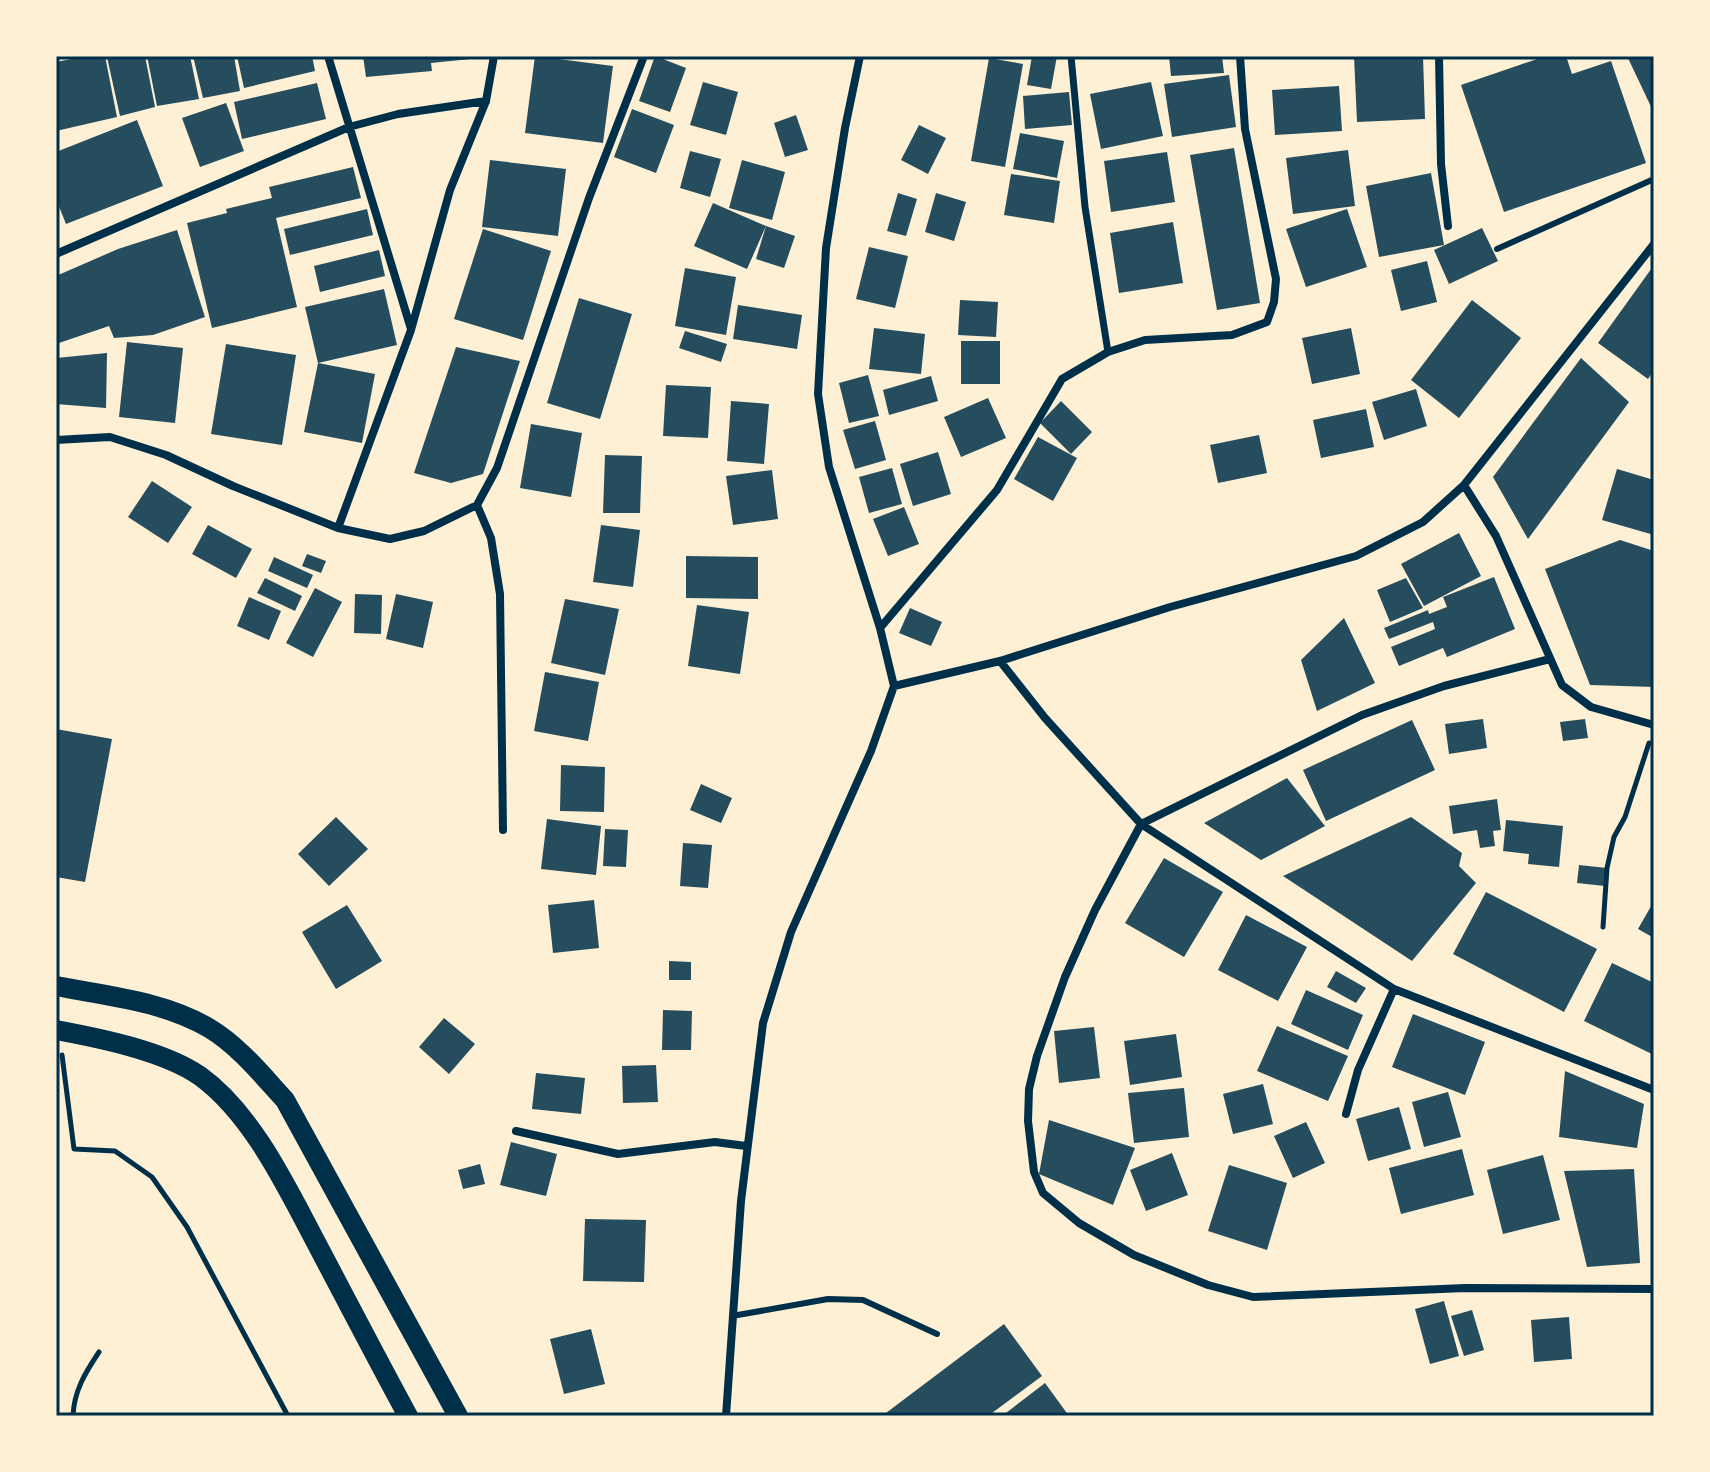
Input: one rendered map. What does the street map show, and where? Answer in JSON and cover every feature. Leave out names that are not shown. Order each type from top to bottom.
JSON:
[{"type":"main road","points":[[56,986],[159,1006],[210,1029],[252,1063],[285,1100],[458,1416]]},
{"type":"main road","points":[[57,1030],[162,1058],[200,1076],[237,1112],[268,1154],[408,1416]]},
{"type":"street","points":[[328,56],[411,330]]},
{"type":"street","points":[[338,528],[411,330],[450,190],[486,101],[494,56]]},
{"type":"street","points":[[56,440],[110,437],[166,455],[338,528],[390,539],[424,531],[477,505],[497,468],[589,198],[644,56]]},
{"type":"street","points":[[726,1416],[746,1146],[763,1023],[791,932],[871,751],[894,686],[880,628],[829,467],[818,394],[826,248],[860,56]]},
{"type":"street","points":[[1071,56],[1085,207],[1108,352]]},
{"type":"street","points":[[880,628],[997,490],[1062,379],[1108,352],[1145,340],[1232,335],[1267,322],[1274,302],[1276,279],[1245,129],[1240,56]]},
{"type":"street","points":[[1439,56],[1441,164],[1448,226]]},
{"type":"street","points":[[56,254],[349,127],[398,114],[486,101]]},
{"type":"street","points":[[894,686],[1000,661],[1170,607],[1356,556],[1423,522],[1464,485],[1654,244]]},
{"type":"street","points":[[1464,485],[1496,536],[1562,685],[1591,707],[1654,725]]},
{"type":"street","points":[[477,505],[491,538],[500,594],[503,830]]},
{"type":"street","points":[[1550,659],[1444,686],[1362,715],[1141,824],[1095,910],[1071,963],[1037,1056],[1029,1089],[1028,1121],[1034,1172],[1043,1193],[1079,1223],[1134,1255],[1208,1285],[1253,1297],[1465,1288],[1654,1289]]},
{"type":"street","points":[[1000,661],[1045,718],[1141,824],[1394,989],[1654,1090]]},
{"type":"street","points":[[1346,1114],[1358,1070],[1394,989]]},
{"type":"street","points":[[516,1131],[618,1154],[715,1142],[746,1146]]},
{"type":"lane","points":[[1497,249],[1654,179]]},
{"type":"lane","points":[[732,1316],[828,1299],[863,1300],[937,1334]]},
{"type":"path","points":[[1603,927],[1607,868],[1614,837],[1625,817],[1650,741]]},
{"type":"path","points":[[57,1030],[74,1149],[115,1151],[152,1177],[187,1227],[288,1416]]},
{"type":"path","points":[[73,1416],[74,1398],[99,1352]]},
{"type":"building","points":[[105,56],[117,117],[56,131],[56,62]]},
{"type":"building","points":[[145,56],[155,107],[120,116],[107,57]]},
{"type":"building","points":[[147,56],[190,56],[199,99],[157,106]]},
{"type":"building","points":[[193,56],[234,56],[240,91],[203,98]]},
{"type":"building","points":[[237,56],[312,56],[315,71],[244,88]]},
{"type":"building","points":[[363,56],[480,58],[431,63],[432,71],[366,77]]},
{"type":"building","points":[[535,56],[613,66],[603,143],[525,133]]},
{"type":"building","points":[[655,56],[686,68],[670,112],[639,101]]},
{"type":"building","points":[[1032,56],[1057,56],[1051,89],[1027,85]]},
{"type":"building","points":[[1169,56],[1222,56],[1224,73],[1171,76]]},
{"type":"building","points":[[1354,56],[1423,56],[1425,119],[1357,122]]},
{"type":"building","points":[[1546,56],[1566,56],[1572,74],[1611,61],[1646,163],[1504,212],[1461,85]]},
{"type":"building","points":[[1627,56],[1654,56],[1654,113]]},
{"type":"building","points":[[989,58],[1023,64],[1005,167],[971,161]]},
{"type":"building","points":[[1229,75],[1236,127],[1172,137],[1164,84]]},
{"type":"building","points":[[703,82],[738,92],[726,135],[690,125]]},
{"type":"building","points":[[1151,82],[1163,136],[1101,149],[1090,94]]},
{"type":"building","points":[[317,83],[326,119],[242,139],[234,102]]},
{"type":"building","points":[[1339,86],[1342,131],[1275,135],[1272,90]]},
{"type":"building","points":[[1069,92],[1072,125],[1025,129],[1023,96]]},
{"type":"building","points":[[226,103],[244,151],[200,167],[182,118]]},
{"type":"building","points":[[632,109],[674,125],[656,173],[614,157]]},
{"type":"building","points":[[796,115],[808,150],[785,157],[774,123]]},
{"type":"building","points":[[137,120],[163,186],[66,224],[56,199],[56,152]]},
{"type":"building","points":[[919,125],[946,138],[928,174],[901,160]]},
{"type":"building","points":[[1020,133],[1064,141],[1057,178],[1013,169]]},
{"type":"building","points":[[1234,148],[1260,303],[1217,310],[1190,155]]},
{"type":"building","points":[[1348,150],[1355,206],[1293,214],[1286,158]]},
{"type":"building","points":[[690,151],[721,159],[710,197],[680,188]]},
{"type":"building","points":[[1167,152],[1175,202],[1111,212],[1104,161]]},
{"type":"building","points":[[490,160],[566,169],[558,236],[482,227]]},
{"type":"building","points":[[742,160],[785,172],[772,220],[729,208]]},
{"type":"building","points":[[353,167],[361,198],[276,218],[297,307],[212,328],[187,223],[227,213],[226,209],[272,198],[269,187]]},
{"type":"building","points":[[1431,173],[1444,245],[1379,257],[1366,186]]},
{"type":"building","points":[[1011,174],[1060,181],[1054,223],[1004,215]]},
{"type":"building","points":[[898,193],[917,199],[906,236],[887,231]]},
{"type":"building","points":[[936,193],[966,202],[954,241],[925,232]]},
{"type":"building","points":[[713,203],[766,226],[747,269],[694,246]]},
{"type":"building","points":[[367,209],[373,235],[290,255],[284,229]]},
{"type":"building","points":[[1347,209],[1367,267],[1306,287],[1286,229]]},
{"type":"building","points":[[1173,222],[1183,283],[1119,293],[1110,233]]},
{"type":"building","points":[[766,226],[795,236],[784,268],[756,259]]},
{"type":"building","points":[[1482,228],[1498,261],[1449,284],[1434,250]]},
{"type":"building","points":[[483,229],[551,251],[523,340],[454,319]]},
{"type":"building","points":[[177,230],[205,317],[153,335],[114,338],[109,326],[56,344],[56,276],[118,249]]},
{"type":"building","points":[[869,247],[908,256],[895,308],[856,299]]},
{"type":"building","points":[[379,250],[385,276],[320,292],[314,266]]},
{"type":"building","points":[[1427,261],[1437,302],[1401,311],[1391,270]]},
{"type":"building","points":[[1654,265],[1654,370],[1648,379],[1598,343]]},
{"type":"building","points":[[685,268],[736,277],[726,335],[675,326]]},
{"type":"building","points":[[384,289],[397,345],[318,363],[305,307]]},
{"type":"building","points":[[579,298],[632,314],[600,419],[547,403]]},
{"type":"building","points":[[960,300],[998,302],[996,337],[958,335]]},
{"type":"building","points":[[1472,300],[1521,338],[1459,418],[1411,380]]},
{"type":"building","points":[[738,305],[802,315],[797,349],[733,339]]},
{"type":"building","points":[[874,328],[925,334],[921,374],[869,369]]},
{"type":"building","points":[[1351,328],[1360,374],[1312,384],[1302,338]]},
{"type":"building","points":[[685,331],[727,344],[721,362],[679,348]]},
{"type":"building","points":[[961,341],[1000,341],[1000,384],[961,384]]},
{"type":"building","points":[[127,342],[183,348],[175,423],[119,417]]},
{"type":"building","points":[[226,344],[296,355],[282,445],[211,434]]},
{"type":"building","points":[[456,347],[520,361],[483,474],[451,483],[414,473]]},
{"type":"building","points":[[107,353],[106,408],[56,404],[56,358]]},
{"type":"building","points":[[1581,358],[1629,402],[1528,539],[1493,477]]},
{"type":"building","points":[[318,363],[375,374],[362,443],[304,432]]},
{"type":"building","points":[[868,375],[879,416],[849,423],[839,383]]},
{"type":"building","points":[[931,376],[938,401],[889,415],[883,390]]},
{"type":"building","points":[[666,385],[711,387],[708,438],[663,436]]},
{"type":"building","points":[[1416,389],[1427,426],[1384,440],[1372,402]]},
{"type":"building","points":[[988,398],[1006,438],[961,457],[944,417]]},
{"type":"building","points":[[731,401],[769,404],[764,464],[727,461]]},
{"type":"building","points":[[1061,401],[1092,432],[1071,454],[1040,423]]},
{"type":"building","points":[[1366,409],[1374,447],[1321,458],[1313,420]]},
{"type":"building","points":[[875,421],[886,460],[855,469],[843,430]]},
{"type":"building","points":[[531,424],[582,433],[571,497],[520,488]]},
{"type":"building","points":[[1259,435],[1267,473],[1218,483],[1210,445]]},
{"type":"building","points":[[1038,437],[1077,458],[1053,501],[1014,479]]},
{"type":"building","points":[[938,452],[951,494],[913,506],[900,464]]},
{"type":"building","points":[[605,455],[642,456],[640,513],[603,513]]},
{"type":"building","points":[[892,468],[902,504],[869,513],[859,477]]},
{"type":"building","points":[[1617,469],[1654,480],[1654,535],[1602,520]]},
{"type":"building","points":[[772,470],[778,519],[733,525],[726,476]]},
{"type":"building","points":[[152,481],[192,507],[168,543],[128,517]]},
{"type":"building","points":[[904,507],[919,544],[888,556],[873,519]]},
{"type":"building","points":[[208,525],[252,549],[236,578],[192,554]]},
{"type":"building","points":[[601,525],[640,530],[633,587],[593,582]]},
{"type":"building","points":[[1459,533],[1481,576],[1424,606],[1401,564]]},
{"type":"building","points":[[1620,540],[1654,551],[1654,687],[1590,685],[1545,569]]},
{"type":"building","points":[[307,554],[326,561],[321,573],[302,566]]},
{"type":"building","points":[[686,556],[758,557],[758,599],[686,598]]},
{"type":"building","points":[[274,557],[313,575],[307,588],[268,571]]},
{"type":"building","points":[[1494,577],[1515,629],[1447,657],[1443,648],[1399,666],[1391,647],[1435,629],[1433,622],[1389,639],[1384,628],[1428,610],[1429,614],[1447,607],[1443,597]]},
{"type":"building","points":[[265,578],[302,596],[295,611],[257,593]]},
{"type":"building","points":[[1406,578],[1423,608],[1390,622],[1377,590]]},
{"type":"building","points":[[315,588],[342,602],[313,657],[286,643]]},
{"type":"building","points":[[355,594],[382,595],[381,634],[354,633]]},
{"type":"building","points":[[396,594],[433,602],[423,648],[386,639]]},
{"type":"building","points":[[249,597],[281,611],[269,640],[237,626]]},
{"type":"building","points":[[565,599],[619,609],[605,675],[551,663]]},
{"type":"building","points":[[697,605],[749,612],[740,674],[688,666]]},
{"type":"building","points":[[910,608],[942,622],[931,646],[899,633]]},
{"type":"building","points":[[1344,618],[1375,683],[1317,711],[1301,660]]},
{"type":"building","points":[[545,672],[599,682],[588,741],[534,731]]},
{"type":"building","points":[[1483,719],[1487,748],[1449,754],[1445,724]]},
{"type":"building","points":[[1585,719],[1588,738],[1563,741],[1560,722]]},
{"type":"building","points":[[1412,720],[1435,770],[1326,821],[1303,770]]},
{"type":"building","points":[[56,729],[112,739],[85,882],[56,877]]},
{"type":"building","points":[[561,765],[605,767],[604,812],[560,811]]},
{"type":"building","points":[[1287,778],[1325,826],[1261,860],[1204,823]]},
{"type":"building","points":[[701,784],[732,798],[721,823],[690,810]]},
{"type":"building","points":[[1497,799],[1501,830],[1493,831],[1495,846],[1480,848],[1477,830],[1453,834],[1449,806]]},
{"type":"building","points":[[336,817],[368,849],[329,886],[298,854]]},
{"type":"building","points":[[1411,817],[1462,853],[1459,866],[1476,883],[1412,961],[1283,876]]},
{"type":"building","points":[[547,819],[601,826],[596,875],[541,869]]},
{"type":"building","points":[[1506,820],[1563,826],[1559,867],[1528,864],[1529,854],[1503,851]]},
{"type":"building","points":[[605,829],[628,830],[626,867],[603,866]]},
{"type":"building","points":[[683,843],[712,845],[708,888],[680,886]]},
{"type":"building","points":[[1164,858],[1223,892],[1184,957],[1125,923]]},
{"type":"building","points":[[1579,865],[1607,868],[1605,886],[1577,883]]},
{"type":"building","points":[[1486,892],[1597,949],[1564,1012],[1453,954]]},
{"type":"building","points":[[594,900],[599,948],[553,953],[548,905]]},
{"type":"building","points":[[1654,901],[1654,938],[1638,929]]},
{"type":"building","points":[[347,905],[382,961],[336,989],[302,932]]},
{"type":"building","points":[[1246,915],[1307,947],[1278,1001],[1218,970]]},
{"type":"building","points":[[669,961],[691,962],[691,980],[669,980]]},
{"type":"building","points":[[1612,963],[1654,983],[1654,1055],[1584,1021]]},
{"type":"building","points":[[1336,971],[1366,988],[1356,1003],[1327,987]]},
{"type":"building","points":[[1306,990],[1363,1015],[1348,1050],[1291,1024]]},
{"type":"building","points":[[663,1010],[692,1011],[691,1050],[662,1050]]},
{"type":"building","points":[[1413,1014],[1485,1042],[1465,1095],[1392,1067]]},
{"type":"building","points":[[444,1018],[475,1044],[449,1074],[419,1047]]},
{"type":"building","points":[[1277,1026],[1348,1056],[1328,1101],[1257,1071]]},
{"type":"building","points":[[1094,1027],[1100,1078],[1059,1083],[1054,1031]]},
{"type":"building","points":[[1176,1034],[1182,1077],[1130,1085],[1124,1041]]},
{"type":"building","points":[[656,1065],[658,1102],[623,1103],[622,1066]]},
{"type":"building","points":[[1565,1071],[1644,1104],[1637,1148],[1559,1137]]},
{"type":"building","points":[[536,1073],[585,1078],[581,1114],[532,1109]]},
{"type":"building","points":[[1263,1084],[1273,1124],[1233,1134],[1223,1094]]},
{"type":"building","points":[[1184,1088],[1189,1137],[1134,1143],[1128,1093]]},
{"type":"building","points":[[1448,1092],[1461,1137],[1424,1147],[1412,1102]]},
{"type":"building","points":[[1399,1107],[1411,1149],[1368,1161],[1356,1119]]},
{"type":"building","points":[[1049,1120],[1135,1148],[1113,1205],[1039,1174]]},
{"type":"building","points":[[1306,1122],[1325,1163],[1293,1178],[1274,1136]]},
{"type":"building","points":[[511,1142],[557,1154],[546,1196],[500,1185]]},
{"type":"building","points":[[1462,1149],[1474,1195],[1401,1214],[1389,1168]]},
{"type":"building","points":[[1172,1153],[1188,1195],[1146,1211],[1130,1170]]},
{"type":"building","points":[[1543,1155],[1560,1220],[1503,1234],[1487,1170]]},
{"type":"building","points":[[480,1164],[485,1184],[463,1189],[458,1170]]},
{"type":"building","points":[[1229,1165],[1287,1183],[1267,1250],[1208,1231]]},
{"type":"building","points":[[1634,1169],[1640,1263],[1587,1267],[1564,1171]]},
{"type":"building","points":[[585,1219],[646,1220],[644,1282],[583,1281]]},
{"type":"building","points":[[1444,1301],[1459,1356],[1430,1364],[1415,1309]]},
{"type":"building","points":[[1472,1310],[1484,1350],[1464,1356],[1451,1316]]},
{"type":"building","points":[[1569,1317],[1572,1359],[1534,1362],[1531,1320]]},
{"type":"building","points":[[1004,1324],[1042,1376],[988,1416],[882,1416]]},
{"type":"building","points":[[591,1329],[605,1384],[564,1394],[550,1339]]},
{"type":"building","points":[[1045,1383],[1069,1416],[1002,1416]]}]
